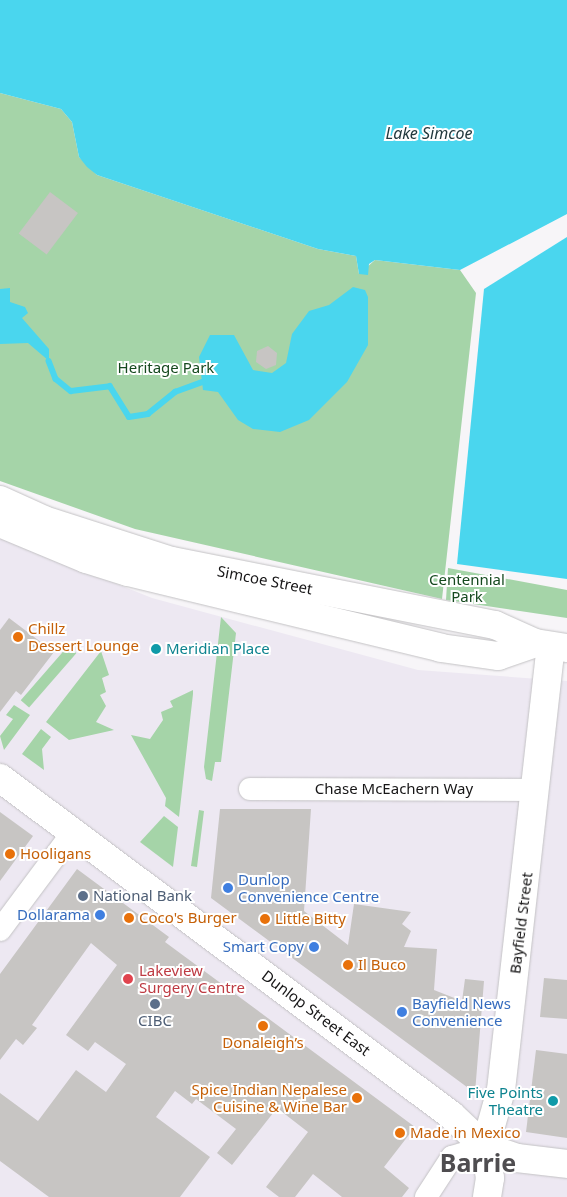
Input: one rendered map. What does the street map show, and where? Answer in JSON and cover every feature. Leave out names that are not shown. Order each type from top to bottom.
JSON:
[{"type":"main road","name":"Simcoe Street","points":[[0,500],[44,520],[164,558],[495,624],[551,646]]},
{"type":"main road","name":"Simcoe Street","points":[[0,523],[68,553],[128,572],[440,648],[498,656],[551,646]]},
{"type":"main road","name":"Bayfield Street","points":[[487,1197],[490,1178],[485,1147],[501,1090],[537,790],[551,646]]},
{"type":"main road","name":"Dunlop Street East","points":[[0,778],[451,1115],[485,1147]]},
{"type":"main road","points":[[485,1147],[517,1158],[567,1164]]},
{"type":"street","name":"Chase McEachern Way","points":[[250,788],[537,790]]},
{"type":"street","points":[[0,930],[73,832]]},
{"type":"street","points":[[426,1197],[452,1157],[485,1147]]},
{"type":"shaded area","points":[[0,537],[152,598],[418,670],[567,681],[567,1197],[0,1197]]},
{"type":"green space","name":"Heritage Park","points":[[0,93],[61,109],[72,122],[79,157],[97,175],[318,249],[356,256],[359,274],[375,260],[460,270],[476,293],[442,599],[135,529],[0,481]]},
{"type":"green space","name":"Centennial Park","points":[[448,568],[567,590],[567,618],[446,600]]},
{"type":"green space","points":[[221,617],[236,633],[221,762],[215,762],[212,781],[206,779],[204,767]]},
{"type":"green space","points":[[68,646],[76,653],[29,708],[21,700]]},
{"type":"green space","points":[[101,651],[109,675],[102,678],[106,692],[100,695],[106,706],[96,722],[114,730],[69,740],[46,722]]},
{"type":"green space","points":[[193,690],[179,817],[165,806],[166,798],[131,735],[150,739],[163,720],[161,712],[173,707],[170,701]]},
{"type":"green space","points":[[14,705],[30,715],[4,750],[0,736],[13,719],[6,715]]},
{"type":"green space","points":[[41,729],[51,737],[42,749],[44,770],[22,754]]},
{"type":"green space","points":[[199,810],[204,811],[197,867],[191,866]]},
{"type":"green space","points":[[164,816],[178,827],[173,867],[140,842]]},
{"type":"water","name":"Lake Simcoe","points":[[0,0],[567,0],[567,214],[460,270],[375,260],[369,264],[368,275],[359,274],[356,256],[318,249],[97,175],[79,157],[72,122],[61,109],[0,93]]},
{"type":"water","points":[[567,237],[567,579],[457,564],[484,289]]},
{"type":"water","points":[[353,287],[365,290],[368,297],[368,345],[347,382],[309,420],[280,432],[253,429],[238,420],[218,392],[203,390],[199,357],[210,335],[234,335],[253,370],[272,373],[286,363],[292,334],[309,311],[329,305]]},
{"type":"water","points":[[10,288],[10,302],[25,307],[28,313],[22,318],[49,349],[49,361],[28,343],[0,344],[0,289]]},
{"type":"building","points":[[50,192],[78,213],[47,255],[19,234]]},
{"type":"building","points":[[268,346],[277,353],[276,365],[266,369],[256,362],[257,351]]},
{"type":"building","points":[[9,618],[54,652],[21,695],[16,691],[0,712],[0,630]]},
{"type":"building","points":[[220,809],[311,809],[304,911],[348,945],[354,904],[411,912],[402,924],[411,931],[404,947],[437,949],[434,990],[462,1001],[465,979],[484,981],[475,1093],[211,898]]},
{"type":"building","name":"Hooligans","points":[[0,812],[33,836],[0,881]]},
{"type":"building","points":[[77,869],[169,937],[165,942],[415,1127],[384,1167],[409,1188],[402,1197],[342,1197],[313,1174],[295,1197],[279,1197],[266,1187],[308,1132],[277,1108],[232,1165],[217,1153],[236,1129],[196,1099],[192,1104],[175,1091],[156,1117],[210,1157],[180,1197],[49,1197],[0,1161],[0,1093],[38,1121],[76,1070],[106,1092],[126,1064],[95,1042],[88,1051],[66,1035],[117,965],[91,943],[32,1025],[37,1028],[23,1045],[16,1039],[0,1060],[0,974]]},
{"type":"building","points":[[544,978],[567,980],[567,1019],[540,1017]]},
{"type":"building","points":[[536,1050],[567,1054],[567,1138],[526,1132]]},
{"type":"waterway","points":[[49,361],[56,379],[71,391],[110,386],[129,417],[148,414],[175,392],[202,382]]},
{"type":"place","name":"Chillz Dessert Lounge","points":[[18,637]]},
{"type":"place","name":"Meridian Place","points":[[156,649]]},
{"type":"place","name":"Hooligans","points":[[10,854]]},
{"type":"place","name":"Dunlop Convenience Centre","points":[[228,888]]},
{"type":"place","name":"National Bank","points":[[83,896]]},
{"type":"place","name":"Dollarama","points":[[100,915]]},
{"type":"place","name":"Coco's Burger","points":[[129,918]]},
{"type":"place","name":"Little Bitty","points":[[265,919]]},
{"type":"place","name":"Smart Copy","points":[[314,947]]},
{"type":"place","name":"Il Buco","points":[[348,965]]},
{"type":"place","name":"Lakeview Surgery Centre","points":[[128,979]]},
{"type":"place","name":"CIBC","points":[[155,1004]]},
{"type":"place","name":"Bayfield News Convenience","points":[[402,1012]]},
{"type":"place","name":"Donaleigh’s","points":[[263,1026]]},
{"type":"place","name":"Spice Indian Nepalese Cuisine & Wine Bar","points":[[357,1098]]},
{"type":"place","name":"Five Points Theatre","points":[[553,1101]]},
{"type":"place","name":"Made in Mexico","points":[[400,1133]]},
{"type":"district","name":"Barrie","points":[[478,1162]]}]
